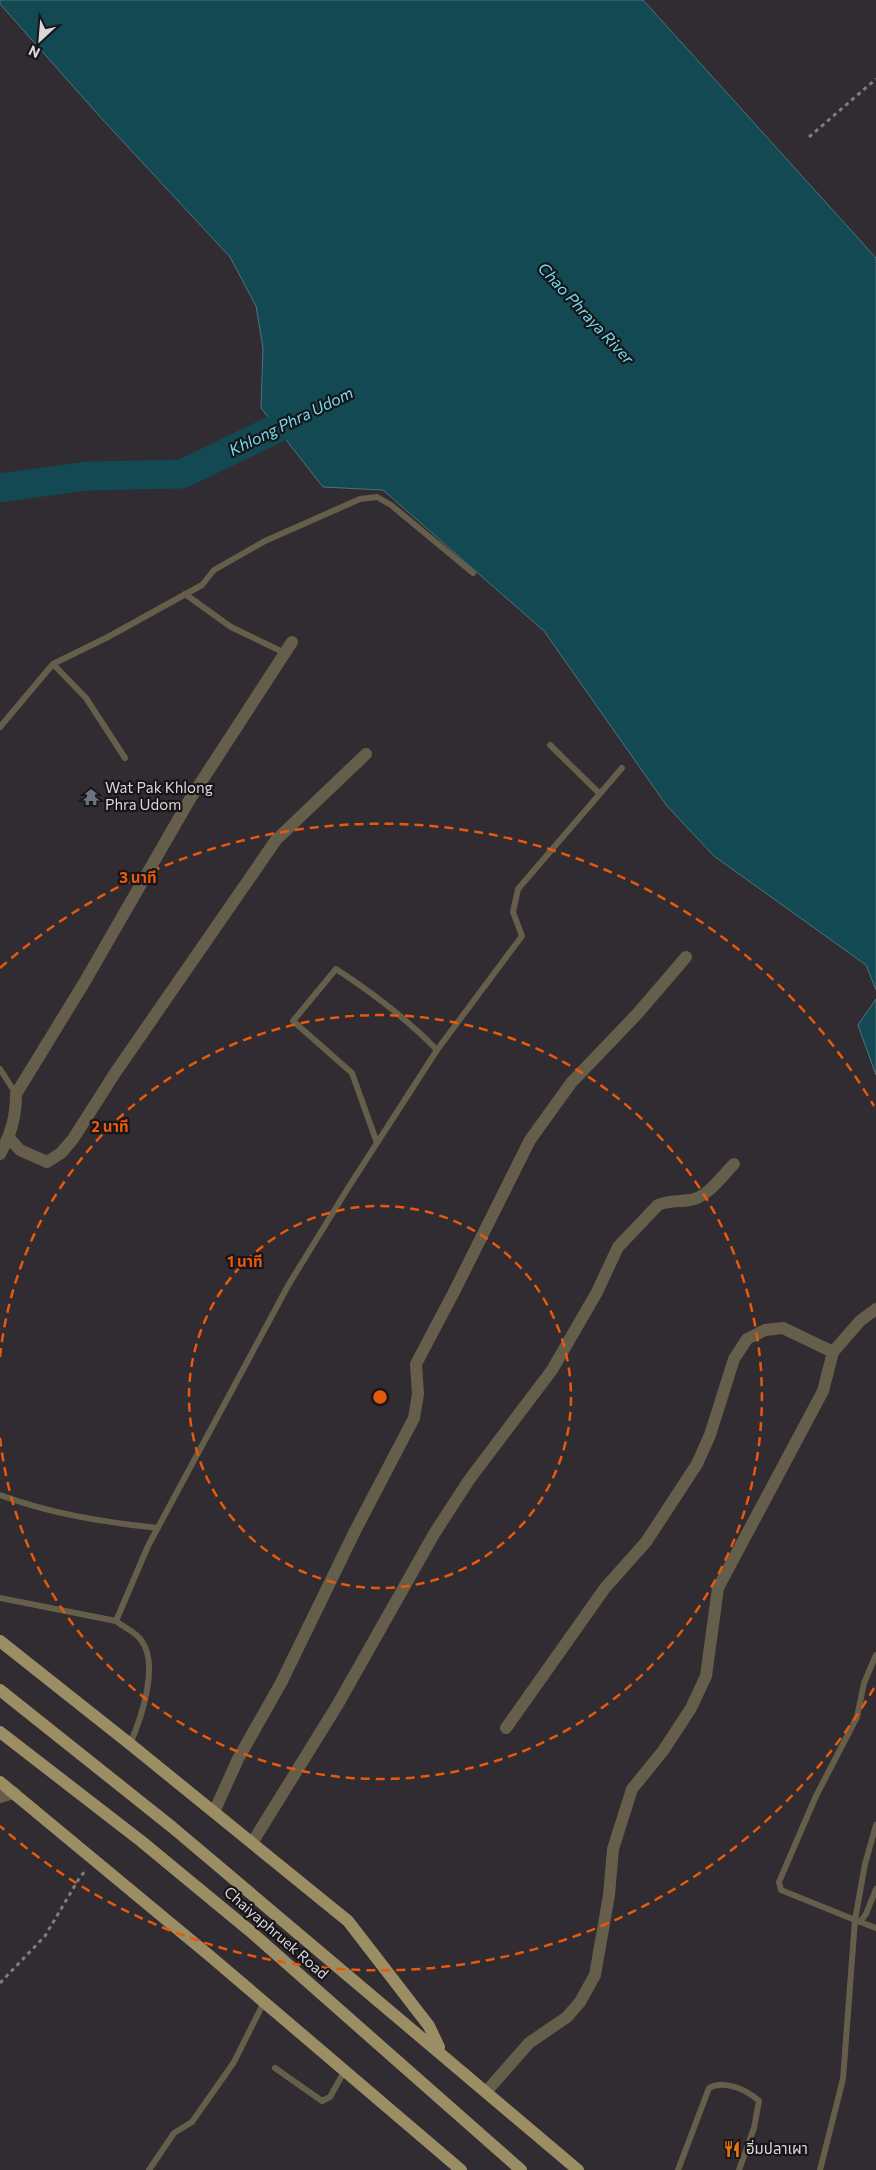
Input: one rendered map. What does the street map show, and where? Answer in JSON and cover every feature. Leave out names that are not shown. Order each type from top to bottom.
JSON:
[{"type":"main road","name":"Chaiyaphruek Road","points":[[0,1641],[348,1921],[429,2026],[441,2052]]},
{"type":"main road","name":"Chaiyaphruek Road","points":[[0,1690],[172,1827],[441,2052],[578,2170]]},
{"type":"main road","name":"Chaiyaphruek Road","points":[[0,1732],[141,1841],[250,1931],[519,2168]]},
{"type":"main road","points":[[0,1782],[345,2070],[461,2170]]},
{"type":"street","points":[[0,1154],[9,1138],[16,1114],[16,1094],[89,975],[190,798],[289,647]]},
{"type":"street","points":[[9,1138],[20,1150],[46,1162],[61,1153],[73,1139],[115,1074],[276,840],[366,754]]},
{"type":"street","points":[[214,1812],[238,1759],[281,1683],[355,1531],[414,1418],[418,1394],[416,1364],[456,1290],[530,1140],[571,1083],[638,1013],[686,956]]},
{"type":"street","points":[[252,1843],[328,1720],[434,1534],[469,1480],[552,1370],[596,1292],[618,1247],[658,1205],[667,1201],[692,1200],[704,1193],[734,1164]]},
{"type":"street","points":[[486,2092],[529,2042],[567,2017],[580,2002],[595,1975],[609,1895],[613,1849],[622,1813],[632,1789],[663,1751],[692,1708],[706,1676],[718,1588],[823,1391],[833,1352],[860,1321],[876,1309]]},
{"type":"street","points":[[506,1728],[605,1588],[646,1542],[697,1464],[710,1435],[734,1359],[747,1340],[765,1330],[783,1328],[833,1352]]},
{"type":"street","points":[[0,1797],[14,1793]]},
{"type":"lane","points":[[0,727],[53,664],[202,585],[214,570],[265,541],[360,498],[374,497],[391,505],[473,573]]},
{"type":"lane","points":[[185,594],[231,627],[289,647]]},
{"type":"lane","points":[[53,664],[86,698],[125,758]]},
{"type":"lane","points":[[550,745],[600,794]]},
{"type":"lane","points":[[116,1621],[158,1528],[289,1284],[437,1050],[522,936],[513,912],[518,889],[622,768]]},
{"type":"lane","points":[[377,1143],[352,1073],[293,1021],[336,969],[377,995],[412,1024],[437,1050]]},
{"type":"lane","points":[[0,1068],[16,1094]]},
{"type":"lane","points":[[0,1495],[34,1507],[89,1520],[158,1528]]},
{"type":"lane","points":[[0,1598],[116,1621],[141,1640],[147,1657],[148,1683],[142,1717],[130,1744]]},
{"type":"lane","points":[[876,1655],[864,1684],[857,1716],[816,1796],[779,1882],[782,1890],[876,1928]]},
{"type":"lane","points":[[820,2170],[843,2079],[865,1864],[876,1825]]},
{"type":"lane","points":[[858,1921],[866,1914],[876,1889]]},
{"type":"lane","points":[[149,2170],[174,2133],[192,2122],[234,2062],[264,2002]]},
{"type":"lane","points":[[274,2068],[322,2102],[330,2097],[345,2070]]},
{"type":"lane","points":[[678,2170],[709,2088],[718,2084],[735,2087],[759,2101],[754,2128],[739,2170]]},
{"type":"path","points":[[809,137],[876,79]]},
{"type":"path","points":[[0,1983],[45,1936],[80,1877],[96,1861]]},
{"type":"water","name":"Chao Phraya River","points":[[0,0],[643,0],[876,258],[876,990],[866,965],[714,856],[667,806],[544,631],[383,490],[323,487],[261,408],[263,348],[256,306],[230,257],[103,120],[0,4]]},
{"type":"water","points":[[876,999],[876,1075],[858,1025]]},
{"type":"waterway","name":"Khlong Phra Udom","points":[[0,488],[87,476],[182,474],[311,412]]},
{"type":"place","name":"Wat Pak Khlong Phra Udom","points":[[91,797]]},
{"type":"place","name":"อิ่มปลาเผา","points":[[732,2149]]}]
